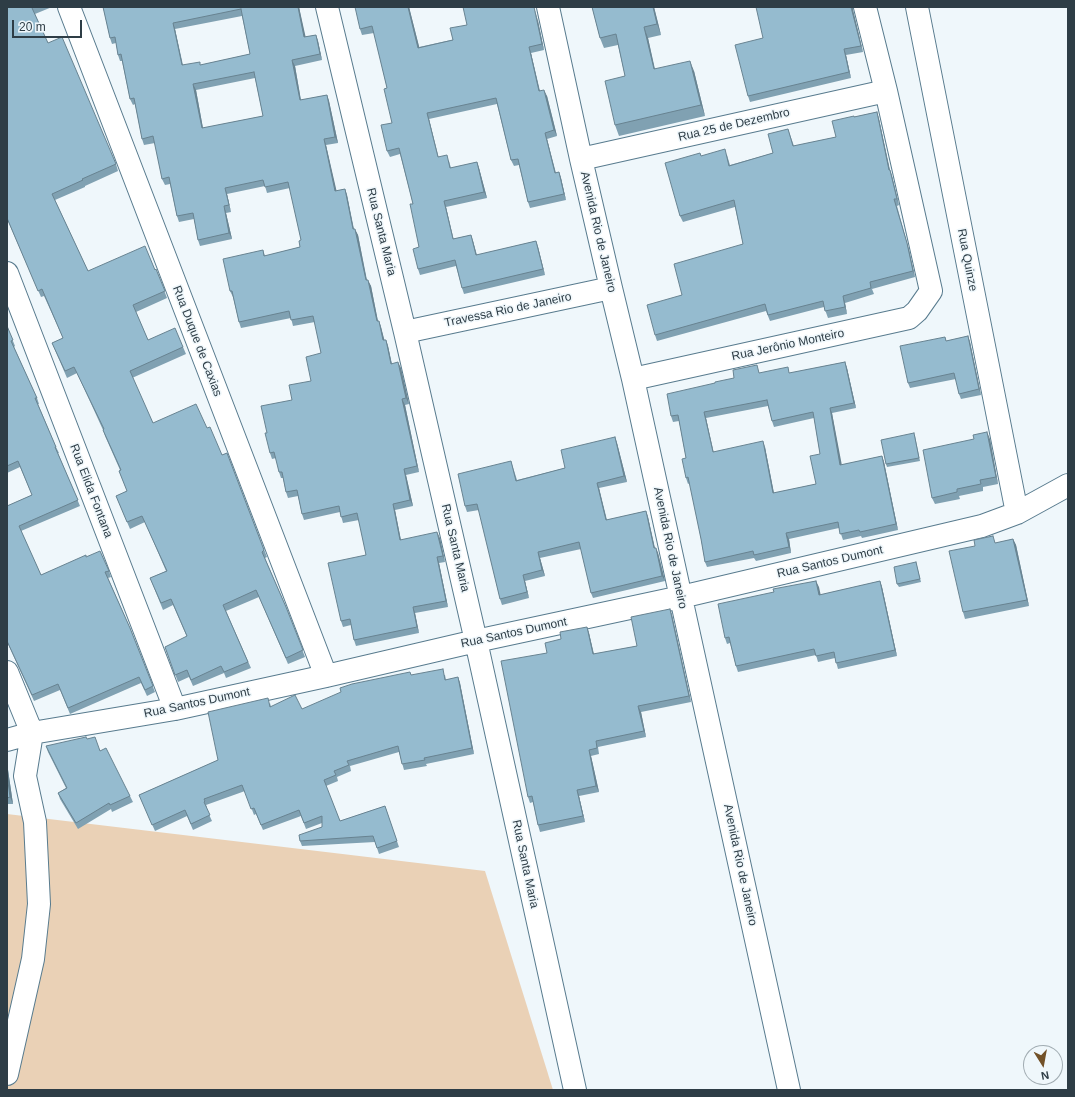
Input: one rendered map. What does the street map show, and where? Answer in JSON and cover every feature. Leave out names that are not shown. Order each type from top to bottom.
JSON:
[{"type":"street","name":"Rua Duque de Caxias","points":[[69,7],[326,676]]},
{"type":"street","name":"Rua Santa Maria","points":[[327,7],[405,332],[476,641],[575,1090]]},
{"type":"street","name":"Avenida Rio de Janeiro","points":[[548,7],[581,159],[633,379],[789,1090]]},
{"type":"street","points":[[865,7],[886,91]]},
{"type":"street","name":"Rua Quinze","points":[[917,7],[1017,513]]},
{"type":"street","name":"Rua 25 de Dezembro","points":[[581,159],[886,91]]},
{"type":"street","name":"Rua Jerônio Monteiro","points":[[633,379],[909,318],[917,311],[930,291],[886,91]]},
{"type":"street","name":"Rua Elida Fontana","points":[[7,273],[175,709]]},
{"type":"street","name":"Travessa Rio de Janeiro","points":[[405,332],[611,288]]},
{"type":"street","name":"Rua Santos Dumont","points":[[7,740],[32,734],[175,709],[326,676],[476,641],[681,597],[982,526],[1017,513],[1068,485]]},
{"type":"street","points":[[7,672],[32,734],[25,776],[35,822],[39,904],[33,959],[7,1074]]},
{"type":"shaded area","points":[[7,814],[485,871],[553,1090],[7,1090]]},
{"type":"building","points":[[7,7],[34,7],[32,8],[48,43],[62,37],[116,164],[52,194],[88,271],[145,246],[165,291],[133,305],[148,340],[175,328],[183,347],[130,371],[153,423],[196,404],[207,428],[210,427],[222,455],[227,453],[264,550],[262,552],[303,650],[286,658],[256,590],[223,605],[248,662],[224,672],[221,666],[191,680],[187,670],[175,675],[165,647],[187,636],[171,599],[161,603],[150,578],[167,571],[142,516],[127,522],[116,496],[127,491],[119,471],[121,470],[103,430],[104,429],[74,367],[65,371],[52,343],[63,338],[42,289],[38,291],[7,218]]},
{"type":"building","points":[[103,7],[298,7],[304,37],[316,35],[320,54],[292,60],[300,100],[327,95],[335,137],[324,139],[335,191],[345,189],[353,229],[355,229],[377,321],[379,321],[383,340],[386,340],[391,364],[398,362],[406,398],[402,399],[417,466],[404,469],[410,500],[393,504],[400,540],[437,532],[443,556],[437,557],[446,601],[413,607],[417,627],[354,640],[350,619],[341,621],[328,563],[366,555],[357,513],[341,517],[339,506],[302,514],[297,490],[286,492],[282,472],[279,472],[274,452],[270,453],[261,406],[292,400],[289,385],[311,381],[306,357],[321,353],[313,316],[291,320],[289,311],[239,322],[223,259],[263,250],[264,256],[300,247],[299,241],[301,240],[288,182],[265,187],[263,180],[225,188],[229,205],[224,206],[229,233],[198,240],[193,213],[177,216],[169,177],[162,179],[153,136],[142,139],[134,98],[130,99],[121,54],[118,55],[115,37],[110,38]],"holes":[[[241,9],[250,54],[200,65],[200,62],[182,65],[173,23]],[[254,72],[263,116],[202,128],[193,84]]]},
{"type":"building","points":[[355,7],[408,7],[418,48],[453,40],[450,28],[467,25],[463,7],[534,7],[542,44],[529,47],[539,91],[544,90],[554,130],[545,133],[555,173],[559,172],[564,194],[528,202],[518,159],[511,160],[496,98],[427,113],[438,157],[447,155],[450,168],[477,162],[484,192],[444,201],[453,239],[471,235],[476,255],[536,241],[543,269],[462,288],[455,260],[418,269],[413,249],[419,247],[410,204],[413,204],[399,148],[387,151],[381,125],[392,123],[384,89],[387,88],[372,26],[360,29]]},
{"type":"building","points":[[592,7],[653,7],[657,24],[644,27],[654,69],[690,61],[701,105],[615,125],[605,81],[625,76],[616,34],[600,38]]},
{"type":"building","points":[[756,7],[851,7],[861,46],[844,49],[849,72],[748,96],[735,45],[763,38]]},
{"type":"building","points":[[877,112],[889,170],[897,199],[894,199],[907,243],[913,271],[870,282],[871,288],[843,296],[845,307],[825,311],[823,301],[768,315],[765,304],[655,335],[647,305],[682,295],[674,264],[743,244],[734,200],[680,216],[665,163],[700,153],[701,156],[725,149],[729,166],[773,153],[768,134],[788,129],[793,146],[836,137],[832,121]]},
{"type":"building","points":[[7,326],[13,340],[11,341],[37,398],[35,398],[78,500],[19,526],[41,575],[86,555],[86,557],[100,551],[109,571],[105,572],[130,628],[153,686],[145,690],[139,677],[68,708],[58,684],[32,695],[7,641],[7,506],[32,495],[18,461],[7,466]]},
{"type":"building","points":[[968,336],[979,389],[959,394],[954,373],[908,383],[900,346],[945,337],[946,341]]},
{"type":"building","points":[[845,362],[854,403],[830,408],[840,465],[882,456],[896,524],[860,532],[859,530],[840,534],[838,522],[786,533],[789,547],[754,555],[753,551],[705,562],[688,477],[686,478],[682,459],[686,458],[678,415],[671,416],[667,394],[734,378],[733,370],[757,365],[759,373],[788,367],[789,373]],"holes":[[[767,400],[772,421],[813,412],[820,454],[810,456],[816,484],[773,493],[763,441],[713,452],[704,412]]]},
{"type":"building","points":[[987,432],[996,477],[980,480],[981,484],[957,489],[957,492],[932,498],[923,450],[974,439],[973,435]]},
{"type":"building","points":[[914,433],[919,458],[886,464],[881,440]]},
{"type":"building","points":[[615,437],[624,476],[597,483],[606,520],[646,511],[662,576],[591,593],[579,542],[538,552],[542,570],[523,575],[527,592],[500,599],[477,504],[465,506],[458,474],[511,461],[516,481],[565,468],[561,450]]},
{"type":"building","points":[[993,536],[995,543],[1013,539],[1027,600],[963,612],[949,551],[975,546],[974,540]]},
{"type":"building","points":[[916,562],[920,579],[897,584],[894,567]]},
{"type":"building","points":[[816,581],[819,595],[880,581],[895,650],[836,663],[834,652],[816,656],[814,649],[736,666],[729,637],[725,638],[718,604],[774,592],[773,589]]},
{"type":"building","points":[[670,609],[689,696],[638,706],[644,731],[596,741],[597,748],[589,750],[596,786],[577,790],[583,816],[538,825],[532,796],[528,797],[501,661],[547,653],[545,643],[561,639],[560,632],[587,627],[593,654],[637,646],[631,617]]},
{"type":"building","points":[[443,669],[445,680],[458,677],[472,748],[424,758],[425,760],[402,764],[398,746],[347,761],[349,765],[334,771],[336,775],[324,780],[340,821],[385,806],[397,841],[377,848],[373,836],[300,841],[299,835],[322,827],[322,816],[304,823],[299,810],[261,825],[254,808],[251,809],[242,785],[204,799],[210,815],[191,824],[185,810],[152,825],[139,795],[218,760],[208,712],[268,698],[270,707],[295,695],[302,709],[341,692],[340,688],[352,684],[410,672],[411,675]]},
{"type":"building","points":[[86,737],[87,739],[95,737],[100,751],[106,748],[130,796],[110,805],[109,803],[76,823],[58,793],[67,788],[46,746]]},
{"type":"building","points":[[7,774],[10,797],[7,798]]}]
